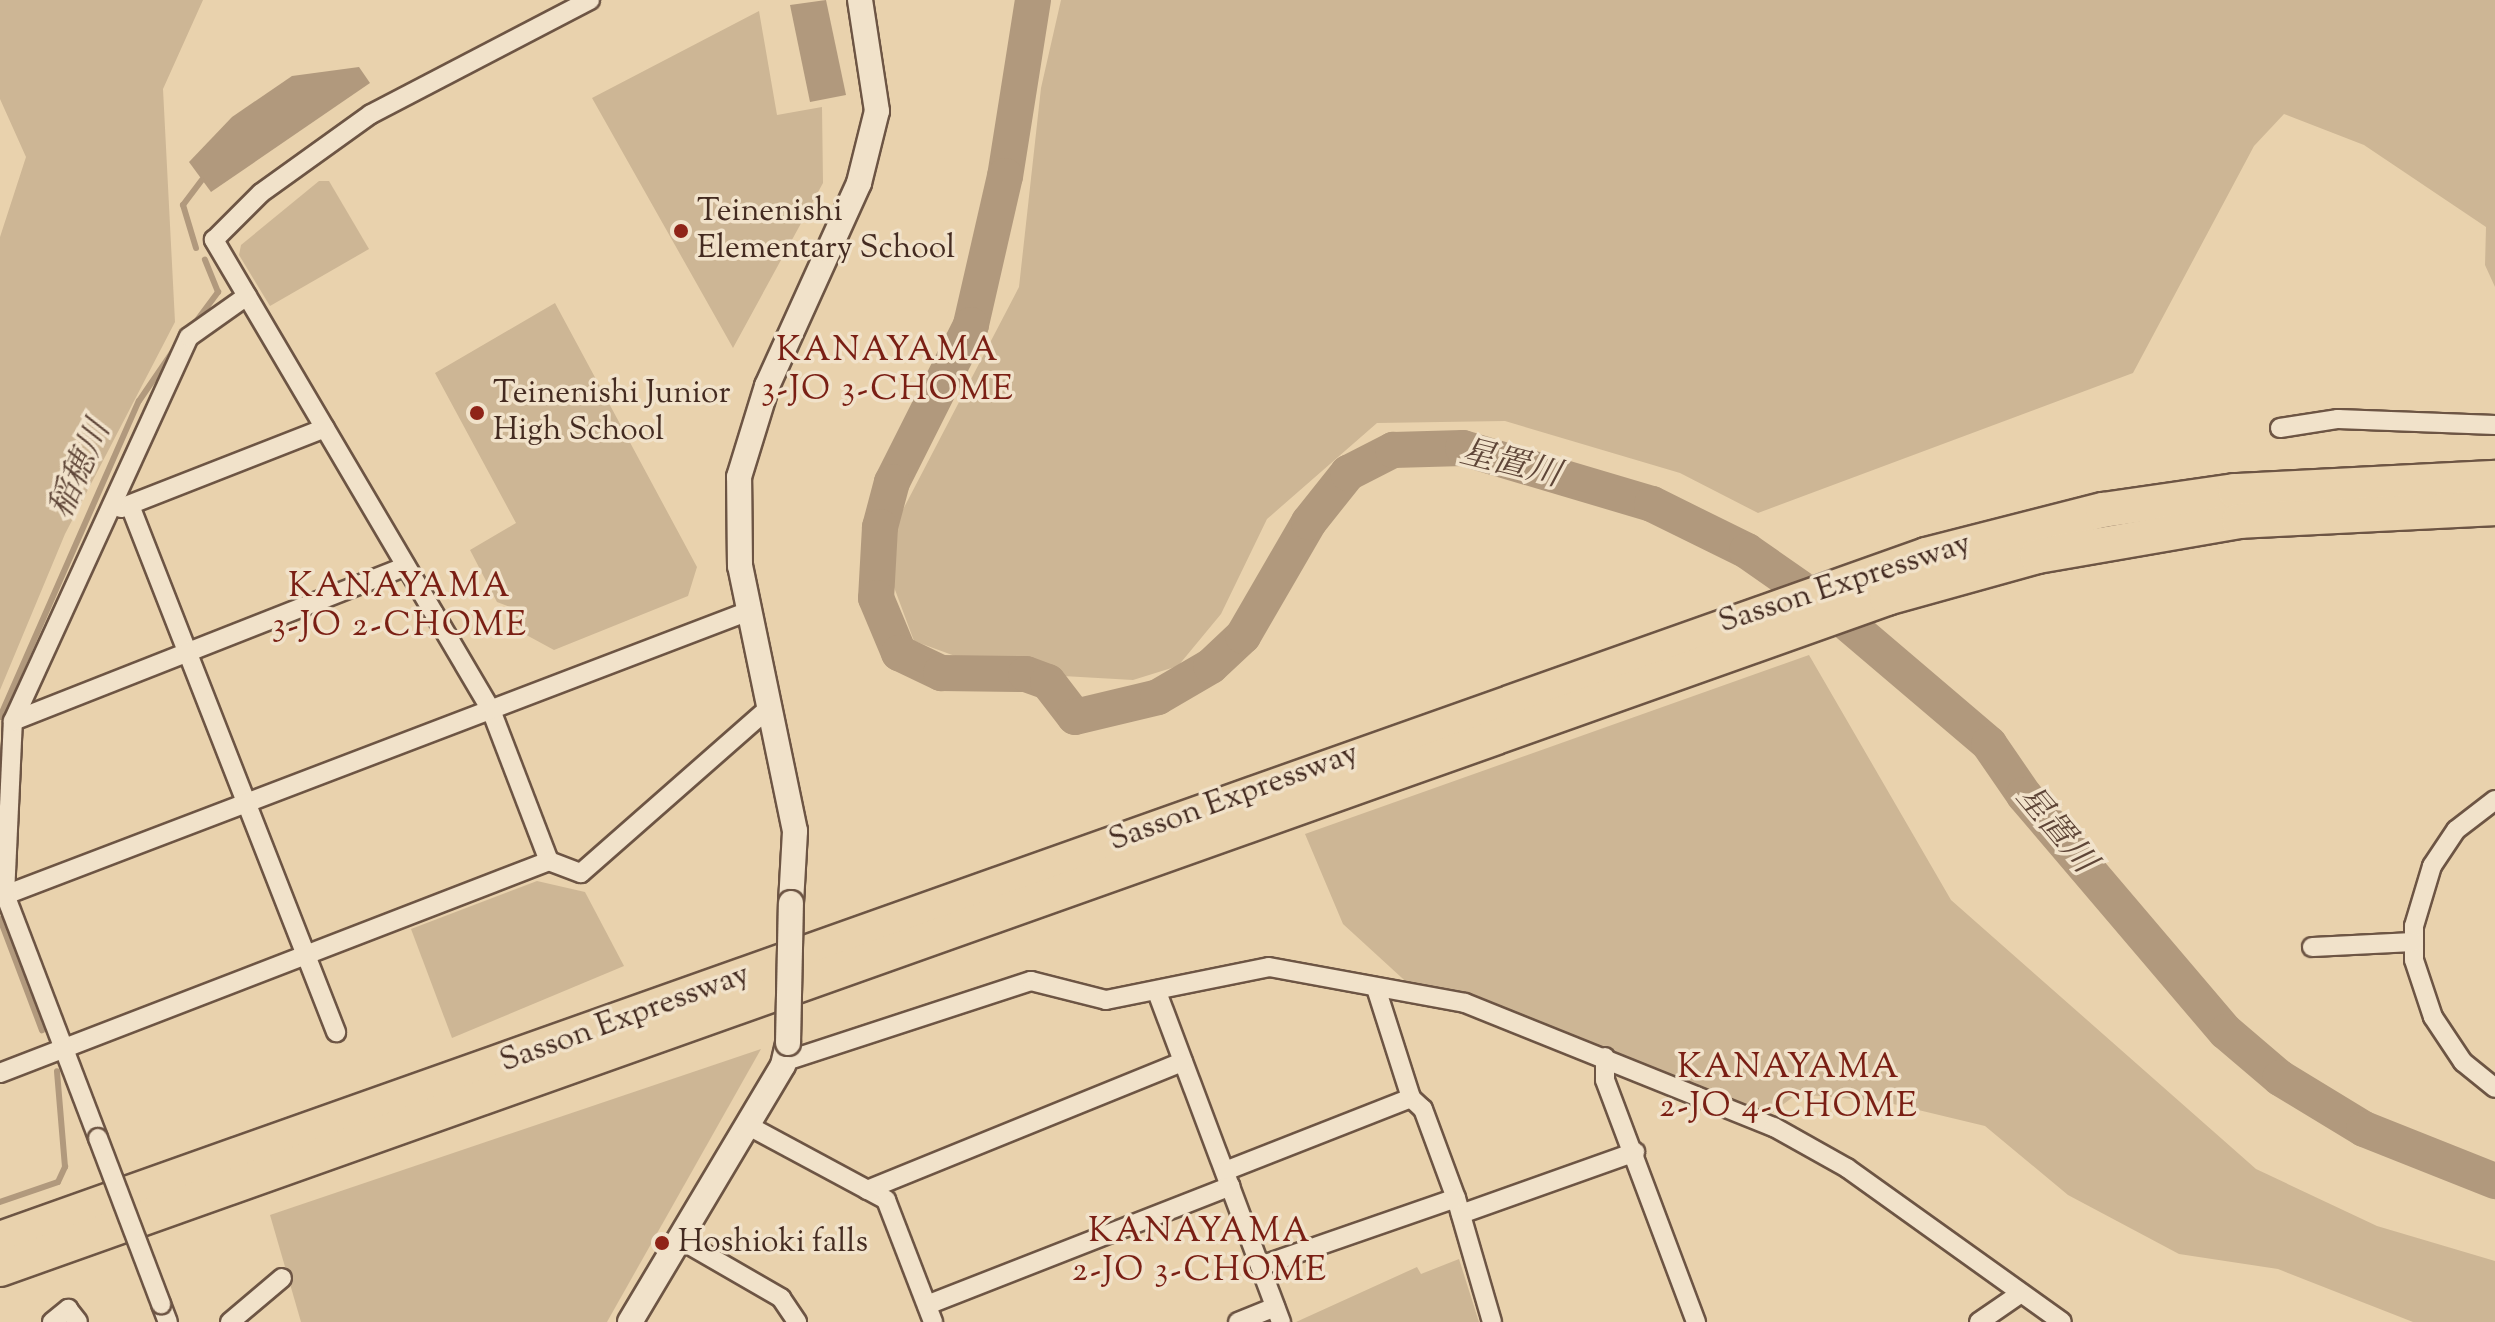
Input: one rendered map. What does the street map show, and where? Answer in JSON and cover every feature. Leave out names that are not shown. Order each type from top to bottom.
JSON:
[{"type":"highway","name":"Sasson Expressway","points":[[0,1239],[1409,733],[1863,574],[2103,510],[2366,480],[2495,478]]},
{"type":"highway","name":"Sasson Expressway","points":[[0,1269],[1887,598],[2130,537],[2369,510],[2495,508]]},
{"type":"street","points":[[549,861],[491,710],[214,240],[261,193],[371,114],[590,0]]},
{"type":"street","points":[[630,1322],[747,1125],[785,1052],[795,831],[749,611],[739,477],[767,386],[859,183],[877,111],[860,0]]},
{"type":"street","points":[[165,1313],[3,896],[13,721],[106,508],[189,337],[247,296]]},
{"type":"street","points":[[2280,428],[2338,419],[2495,425]]},
{"type":"street","points":[[106,508],[131,508],[325,428]]},
{"type":"street","points":[[131,508],[191,650],[336,1032]]},
{"type":"street","points":[[13,721],[406,566]]},
{"type":"street","points":[[3,896],[749,611]]},
{"type":"street","points":[[0,1073],[549,861],[581,873],[769,708]]},
{"type":"street","points":[[2495,800],[2456,830],[2432,866],[2414,942],[2433,1017],[2463,1062],[2495,1088]]},
{"type":"street","points":[[2312,947],[2414,942]]},
{"type":"street","points":[[785,1052],[1031,981],[1106,1000],[1269,967],[1465,1003],[1774,1127],[1847,1168],[2062,1322]]},
{"type":"street","points":[[1376,988],[1411,1098],[1423,1109],[1458,1206],[1492,1322]]},
{"type":"street","points":[[1157,992],[1278,1315],[1238,1322]]},
{"type":"street","points":[[1605,1057],[1605,1080],[1635,1152],[1696,1322]]},
{"type":"street","points":[[867,1190],[1183,1062]]},
{"type":"street","points":[[747,1125],[886,1200],[930,1314],[1411,1098]]},
{"type":"street","points":[[1260,1266],[1635,1152]]},
{"type":"street","points":[[679,1239],[781,1298],[793,1319]]},
{"type":"street","points":[[230,1322],[282,1278]]},
{"type":"street","points":[[1979,1322],[2021,1293]]},
{"type":"street","points":[[52,1322],[68,1309],[78,1322]]},
{"type":"shaded area","points":[[0,0],[203,0],[163,89],[175,322],[65,534],[0,690],[0,237],[26,157],[0,99]]},
{"type":"shaded area","points":[[826,0],[846,95],[810,102],[790,5]]},
{"type":"shaded area","points":[[1061,0],[2495,0],[2495,287],[2485,265],[2486,227],[2364,145],[2284,114],[2254,146],[2133,373],[1758,513],[1680,473],[1505,421],[1377,423],[1267,519],[1221,614],[1178,666],[1133,680],[1063,676],[1020,656],[966,660],[914,641],[891,579],[897,521],[1019,287],[1041,88]]},
{"type":"shaded area","points":[[759,11],[777,115],[822,107],[823,183],[733,348],[592,98]]},
{"type":"shaded area","points":[[359,67],[370,83],[211,192],[189,162],[232,117],[292,76]]},
{"type":"shaded area","points":[[319,181],[329,181],[369,249],[270,306],[239,255],[241,245]]},
{"type":"shaded area","points":[[555,303],[697,567],[688,596],[554,650],[508,625],[513,608],[497,602],[470,550],[516,523],[435,373]]},
{"type":"shaded area","points":[[1809,655],[1951,900],[2256,1169],[2377,1226],[2495,1261],[2495,1322],[2413,1322],[2278,1269],[2179,1254],[2068,1195],[1985,1126],[1885,1102],[1797,1094],[1765,1118],[1476,1001],[1414,989],[1343,924],[1305,834]]},
{"type":"shaded area","points":[[537,881],[585,892],[624,966],[452,1038],[411,929]]},
{"type":"shaded area","points":[[761,1049],[607,1322],[301,1322],[270,1215]]},
{"type":"shaded area","points":[[1459,1259],[1479,1322],[1296,1322],[1417,1267],[1421,1274]]},
{"type":"waterway","name":"星置川","points":[[1033,0],[1005,176],[971,325],[892,482],[880,527],[876,598],[899,653],[941,673],[1026,674],[1048,682],[1075,717],[1158,697],[1211,666],[1243,636],[1309,522],[1348,473],[1393,450],[1463,448],[1652,504],[1747,551],[1833,611],[1989,744],[2024,795],[2226,1032],[2280,1078],[2364,1129],[2495,1181]]},
{"type":"waterway","name":"稲穂川","points":[[196,248],[183,205],[202,180]]},
{"type":"waterway","name":"稲穂川","points":[[192,327],[218,292],[205,260]]},
{"type":"waterway","name":"稲穂川","points":[[0,717],[139,401],[175,348]]},
{"type":"waterway","name":"稲穂川","points":[[0,919],[42,1030]]},
{"type":"waterway","name":"稲穂川","points":[[0,1202],[58,1182],[65,1167],[57,1071]]},
{"type":"place","name":"Teinenishi Elementary School","points":[[681,231]]},
{"type":"place","name":"Teinenishi Junior High School","points":[[477,413]]},
{"type":"place","name":"Hoshioki falls","points":[[662,1243]]},
{"type":"district","name":"KANAYAMA 3-JO 3-CHOME","points":[[888,370]]},
{"type":"district","name":"KANAYAMA 3-JO 2-CHOME","points":[[400,606]]},
{"type":"district","name":"KANAYAMA 2-JO 4-CHOME","points":[[1789,1088]]},
{"type":"district","name":"KANAYAMA 2-JO 3-CHOME","points":[[1200,1252]]}]
